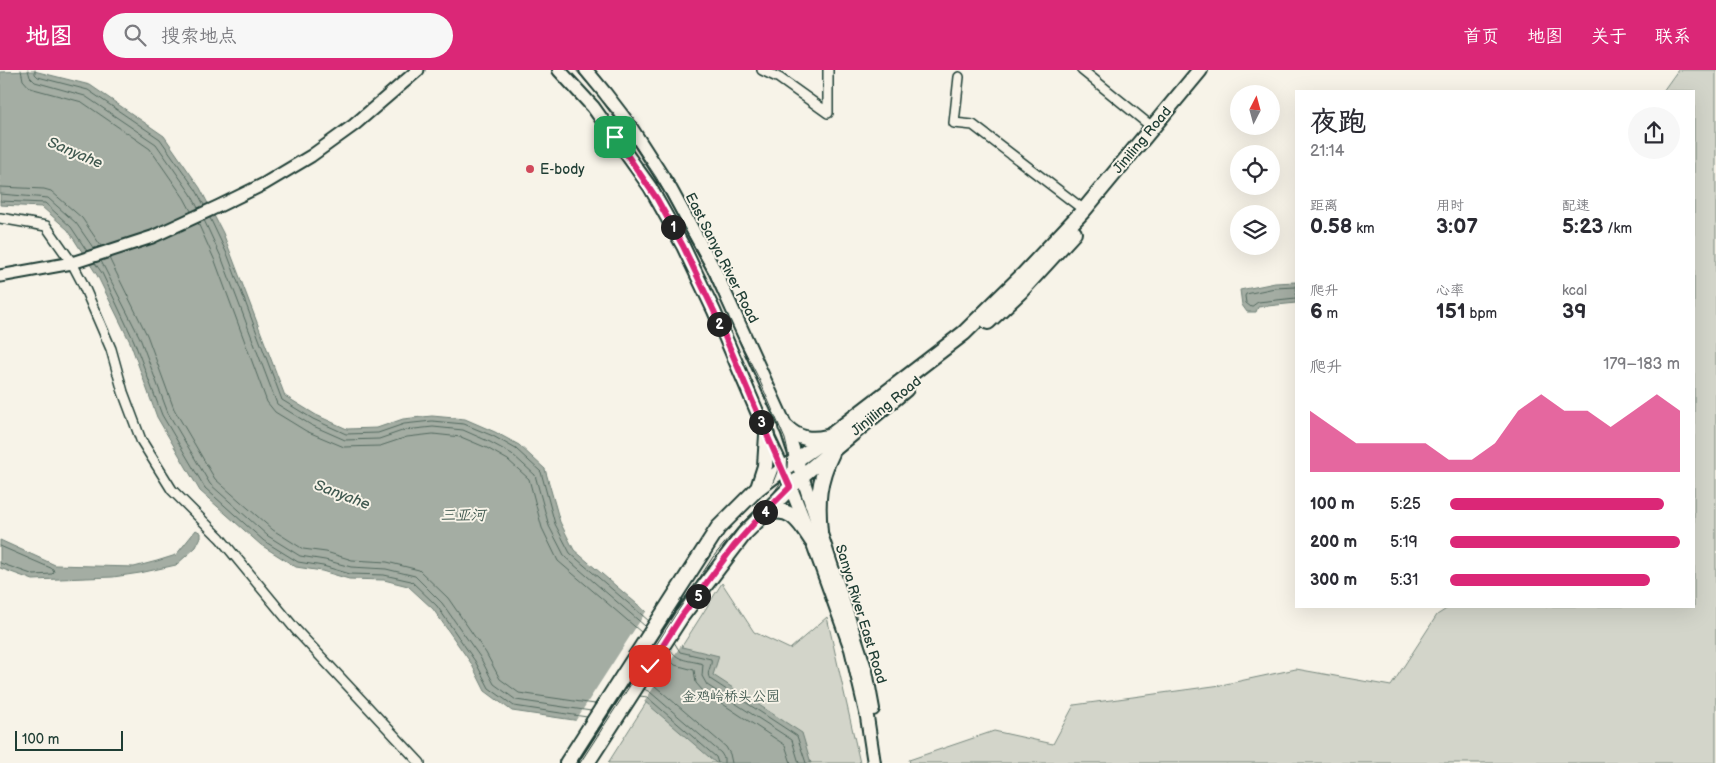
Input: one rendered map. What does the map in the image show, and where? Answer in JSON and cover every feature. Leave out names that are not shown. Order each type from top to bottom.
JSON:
[{"type":"main road","points":[[559,70],[593,107],[650,187],[665,213],[703,287],[790,487]]},
{"type":"main road","name":"East Sanya River Road","points":[[586,70],[628,124],[680,205],[715,271],[786,426],[803,475]]},
{"type":"main road","name":"Jiniling Road","points":[[1084,210],[1200,70]]},
{"type":"main road","name":"Jinjiling Road","points":[[569,760],[718,528],[757,489],[783,469],[798,458],[833,441],[976,333],[1020,292],[1056,254],[1212,70]]},
{"type":"main road","name":"Jinjiling Road","points":[[587,763],[681,617],[725,558],[757,520],[803,475],[833,441],[964,333],[1024,274],[1084,210]]},
{"type":"main road","points":[[786,426],[792,432],[805,439],[833,441],[821,480],[816,537]]},
{"type":"main road","points":[[757,489],[762,481],[765,466],[767,435]]},
{"type":"main road","name":"Sanya River East Road","points":[[803,475],[816,537],[851,649],[867,717],[874,763]]},
{"type":"main road","name":"Sanya River East Road","points":[[790,487],[816,537],[866,671],[882,763]]},
{"type":"main road","points":[[757,520],[769,512],[785,512],[799,521],[816,537]]},
{"type":"street","points":[[0,276],[76,262],[152,237],[264,184],[312,156],[354,124],[418,70]]},
{"type":"street","points":[[762,70],[779,78],[828,113],[828,70]]},
{"type":"street","points":[[1082,70],[1152,127]]},
{"type":"street","points":[[959,77],[954,123],[973,125],[1084,210]]},
{"type":"street","points":[[0,218],[46,226],[76,262],[112,348],[123,392],[141,440],[172,490],[220,538],[296,630],[420,763]]},
{"type":"green space","points":[[1678,70],[1716,70],[1716,763],[910,763],[909,760],[994,731],[1053,744],[1074,705],[1221,685],[1296,669],[1391,686],[1437,615],[1448,608],[1695,608],[1695,90],[1664,90]]},
{"type":"green space","name":"金鸡岭桥头公园","points":[[722,583],[754,632],[790,649],[827,617],[860,763],[608,763]]},
{"type":"water","name":"三亚河","points":[[34,71],[90,85],[164,136],[200,188],[223,233],[285,396],[316,415],[347,429],[377,428],[403,419],[432,416],[465,419],[519,445],[545,469],[560,522],[574,550],[679,640],[682,647],[719,656],[713,675],[802,733],[811,763],[716,763],[643,700],[601,724],[512,711],[485,691],[471,663],[433,609],[408,586],[384,580],[349,579],[322,571],[296,567],[261,545],[200,491],[157,417],[130,342],[97,275],[68,230],[42,207],[0,205],[0,72]]},
{"type":"water","points":[[1295,282],[1295,303],[1258,307],[1256,312],[1247,312],[1242,305],[1240,290],[1275,283]]},
{"type":"water","points":[[196,530],[201,533],[201,537],[196,547],[176,565],[140,573],[113,577],[33,580],[0,568],[0,540],[55,565],[134,567],[176,555]]},
{"type":"pier","points":[[647,610],[681,638],[683,642],[643,704],[602,726],[574,723]]},
{"type":"tram line","points":[[576,70],[614,114],[667,196],[710,275],[734,330],[759,379],[785,439],[788,452],[787,469],[779,485],[740,525],[713,557],[580,763]]},
{"type":"tram line","points":[[746,368],[779,445],[779,467],[772,485]]},
{"type":"place","name":"E-body","points":[[530,169]]},
{"type":"route","points":[[615,137],[650,187],[683,246],[714,311],[790,487],[734,546],[681,617],[650,666]]},
{"type":"water label","name":"Sanyahe","points":[[75,153]]},
{"type":"water label","name":"Sanyahe","points":[[342,495]]}]
